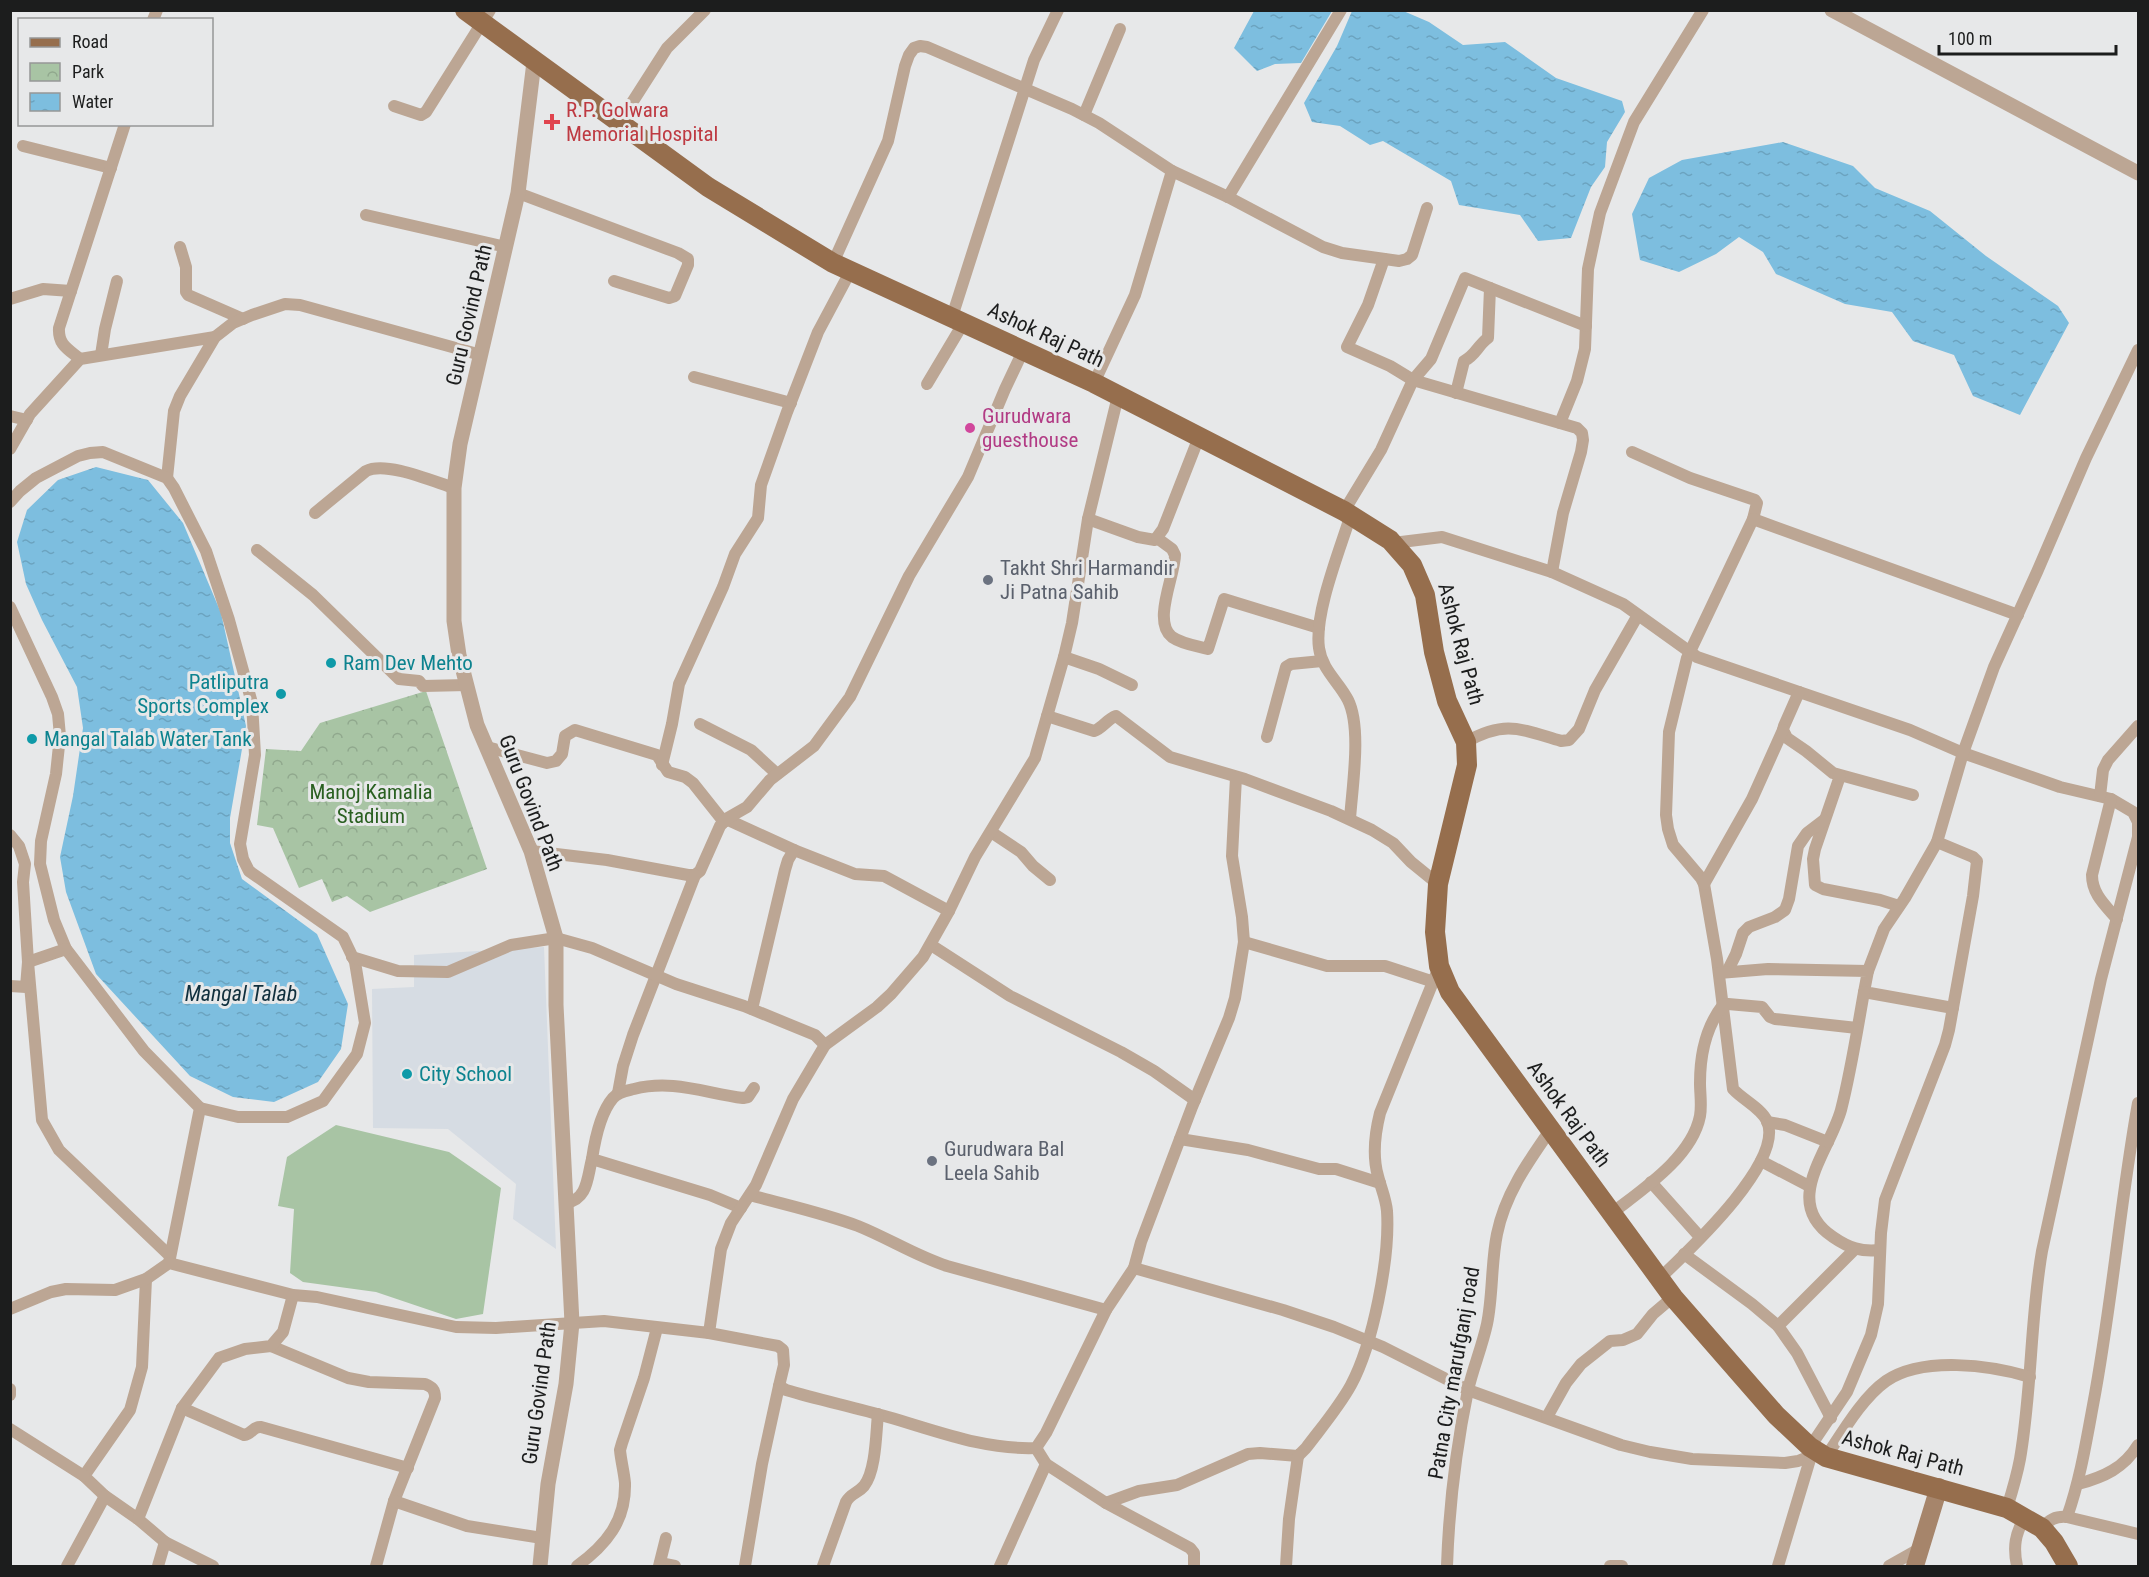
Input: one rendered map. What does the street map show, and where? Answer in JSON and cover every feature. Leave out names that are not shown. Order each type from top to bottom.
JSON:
[{"type":"main road","name":"Ashok Raj Path","points":[[465,10],[486,16],[534,62],[708,188],[841,267],[1094,383],[1347,513],[1393,543],[1412,565],[1425,596],[1434,652],[1447,701],[1466,742],[1467,765],[1438,884],[1435,932],[1437,974],[1673,1297],[1776,1415],[1816,1453],[2007,1508],[2042,1528],[2054,1542],[2068,1566]]},
{"type":"main road","points":[[1915,1566],[1939,1487]]},
{"type":"street","points":[[619,123],[667,48],[705,10]]},
{"type":"street","points":[[927,384],[958,320],[1034,60],[1058,10]]},
{"type":"street","points":[[1228,197],[1341,10]]},
{"type":"street","points":[[1560,423],[1577,381],[1585,349],[1587,282],[1598,219],[1634,122],[1703,10]]},
{"type":"street","points":[[1832,10],[2139,172]]},
{"type":"street","points":[[394,106],[421,115],[426,112],[486,16]]},
{"type":"street","points":[[1084,115],[1120,29]]},
{"type":"street","points":[[662,765],[679,684],[723,587],[735,554],[758,518],[761,485],[888,141],[904,66],[914,48],[927,47],[1084,115],[1172,171],[1228,197],[1323,247],[1342,253],[1399,261],[1407,260],[1412,255],[1427,208]]},
{"type":"street","name":"Guru Govind Path","points":[[534,62],[518,193],[460,444],[453,488],[454,621],[459,655],[477,725],[531,851],[556,938],[556,1005],[572,1323],[566,1384],[548,1484],[540,1566]]},
{"type":"street","points":[[80,358],[62,344],[59,328],[124,126]]},
{"type":"street","points":[[23,146],[111,168]]},
{"type":"street","points":[[1094,383],[1135,296],[1172,171]]},
{"type":"street","points":[[518,193],[678,253],[688,260],[682,284],[675,297],[669,298],[614,281]]},
{"type":"street","points":[[366,215],[506,247]]},
{"type":"street","points":[[180,247],[186,267],[188,296],[243,319]]},
{"type":"street","points":[[1384,259],[1368,305],[1347,347],[1390,366],[1413,380],[1577,428],[1581,433],[1583,440],[1563,513],[1552,572]]},
{"type":"street","points":[[1350,819],[1355,757],[1353,717],[1348,700],[1322,661],[1318,628],[1347,513],[1381,450],[1413,380],[1431,359],[1465,279],[1587,326]]},
{"type":"street","points":[[101,355],[117,281]]},
{"type":"street","points":[[1456,393],[1464,361],[1473,356],[1480,344],[1488,338],[1490,288]]},
{"type":"street","points":[[10,299],[44,289],[72,291]]},
{"type":"street","points":[[10,607],[58,714],[60,736],[56,774],[41,841],[40,864],[54,920],[66,949],[144,1051],[201,1108],[238,1117],[287,1117],[323,1101],[357,1054],[365,1023],[352,957],[343,937],[249,871],[243,859],[240,844],[255,755],[252,703],[229,620],[206,551],[167,478],[174,411],[180,396],[215,337],[243,319],[285,304],[300,305],[481,355]]},
{"type":"street","points":[[10,449],[27,420],[80,358],[215,337]]},
{"type":"street","points":[[1880,1250],[1855,1249],[1827,1233],[1814,1220],[1808,1202],[1809,1186],[1840,1111],[1868,971],[1884,929],[1937,842],[1963,753],[1994,667],[2086,458],[2139,350]]},
{"type":"street","points":[[618,1093],[623,1066],[655,975],[695,875],[700,871],[715,833],[725,821],[747,807],[770,780],[814,746],[858,684],[909,576],[968,477],[1023,351]]},
{"type":"street","points":[[694,377],[791,403]]},
{"type":"street","points":[[709,1333],[722,1249],[731,1223],[763,1170],[793,1099],[825,1045],[865,1017],[891,994],[919,963],[949,911],[975,857],[1035,758],[1072,623],[1088,519],[1118,396]]},
{"type":"street","points":[[10,416],[27,420]]},
{"type":"street","points":[[1088,519],[1138,537],[1150,540],[1157,538],[1163,529],[1199,437]]},
{"type":"street","points":[[10,502],[36,478],[78,456],[90,453],[103,452],[167,478]]},
{"type":"street","points":[[1632,452],[1690,478],[1755,500],[1757,509],[1690,653],[1669,732],[1666,815],[1673,845],[1704,884],[1723,972],[1723,1005],[1733,1089],[1763,1114],[1769,1131],[1761,1161],[1729,1207],[1659,1279]]},
{"type":"street","points":[[315,513],[366,471],[376,468],[388,468],[453,488]]},
{"type":"street","points":[[1753,519],[2018,615]]},
{"type":"street","points":[[1393,543],[1442,537],[1552,572],[1623,604],[1697,657],[1910,730],[1963,753],[2060,787],[2106,797],[2133,812],[2138,821],[2138,837],[2101,979],[2042,1251],[2020,1461],[2007,1508]]},
{"type":"street","points":[[1157,538],[1172,549],[1175,555],[1164,611],[1165,628],[1172,637],[1208,649],[1224,599],[1318,628]]},
{"type":"street","points":[[257,550],[313,595],[399,679],[419,681],[423,686],[467,685]]},
{"type":"street","points":[[1466,742],[1491,730],[1508,728],[1561,741],[1569,740],[1579,729],[1595,690],[1638,615]]},
{"type":"street","points":[[1064,657],[1099,669],[1132,685]]},
{"type":"street","points":[[1268,737],[1286,667],[1291,664],[1322,661]]},
{"type":"street","points":[[1704,884],[1752,799],[1798,692]]},
{"type":"street","points":[[1047,716],[1094,731],[1116,716],[1170,758],[1236,777],[1350,819],[1393,843],[1411,862],[1438,884]]},
{"type":"street","points":[[700,724],[745,746],[777,774]]},
{"type":"street","points":[[2117,919],[2096,894],[2092,882],[2106,797],[2103,770],[2108,760],[2139,726]]},
{"type":"street","points":[[486,747],[547,763],[556,761],[562,754],[565,736],[575,730],[607,741],[653,752],[660,757],[662,765],[668,772],[685,777],[693,783],[725,821],[855,874],[884,876],[949,911]]},
{"type":"street","points":[[1783,730],[1787,738],[1827,770],[1839,776],[1913,795]]},
{"type":"street","points":[[1839,776],[1813,860],[1815,885],[1823,889],[1899,906]]},
{"type":"street","points":[[1036,1448],[1050,1425],[1106,1311],[1134,1268],[1141,1242],[1235,998],[1244,942],[1233,856],[1236,777]]},
{"type":"street","points":[[1723,972],[1736,954],[1743,933],[1749,927],[1775,917],[1785,910],[1798,846],[1807,833],[1824,819]]},
{"type":"street","points":[[991,832],[1021,852],[1033,867],[1050,880]]},
{"type":"street","points":[[10,835],[19,846],[25,864],[23,882],[28,962],[42,1120],[59,1150],[169,1259],[292,1295],[317,1297],[456,1327],[496,1328],[604,1321],[709,1333],[778,1347],[783,1350],[784,1365],[762,1464],[745,1566]]},
{"type":"street","points":[[1778,1566],[1816,1453],[1831,1418],[1847,1392],[1871,1335],[1878,1304],[1883,1210],[1888,1189],[1946,1045],[1973,896],[1977,861],[1973,857],[1937,842]]},
{"type":"street","points":[[752,1009],[785,870],[794,850]]},
{"type":"street","points":[[531,851],[607,860],[695,875]]},
{"type":"street","points":[[352,957],[398,971],[448,972],[511,945],[556,938],[592,948],[655,975],[752,1009],[815,1035],[825,1045]]},
{"type":"street","points":[[1244,942],[1321,965],[1385,966],[1437,974],[1377,1123],[1375,1166],[1387,1206],[1387,1240],[1369,1341],[1351,1386],[1298,1456],[1289,1519],[1286,1566]]},
{"type":"street","points":[[931,945],[1010,996],[1154,1071],[1195,1100]]},
{"type":"street","points":[[28,962],[66,949]]},
{"type":"street","points":[[10,986],[26,987],[28,962]]},
{"type":"street","points":[[1723,972],[1768,969],[1868,971]]},
{"type":"street","points":[[1864,992],[1953,1008]]},
{"type":"street","points":[[1612,1213],[1651,1182],[1679,1155],[1695,1128],[1700,1115],[1703,1052],[1711,1023],[1723,1005],[1762,1007],[1775,1019],[1857,1028]]},
{"type":"street","points":[[566,1203],[575,1201],[581,1196],[605,1112],[613,1097],[618,1093],[648,1086],[669,1085],[743,1098],[748,1097],[754,1088]]},
{"type":"street","points":[[2067,1516],[2078,1484],[2102,1359],[2133,1164],[2139,1102]]},
{"type":"street","points":[[10,1309],[51,1292],[66,1289],[115,1290],[146,1279],[169,1259],[201,1108]]},
{"type":"street","points":[[1767,1122],[1792,1127],[1828,1142]]},
{"type":"street","name":"Patna City marufganj road","points":[[1447,1566],[1455,1459],[1468,1390],[1488,1319],[1496,1236],[1501,1216],[1517,1180],[1551,1130]]},
{"type":"street","points":[[1180,1139],[1248,1150],[1319,1169],[1336,1169],[1380,1183]]},
{"type":"street","points":[[592,1159],[710,1195],[741,1208]]},
{"type":"street","points":[[1761,1161],[1809,1186]]},
{"type":"street","points":[[1651,1182],[1700,1237]]},
{"type":"street","points":[[750,1195],[856,1225],[931,1261],[1106,1311]]},
{"type":"street","points":[[1778,1326],[1855,1249]]},
{"type":"street","points":[[1684,1254],[1778,1326],[1797,1353],[1831,1418]]},
{"type":"street","points":[[1134,1268],[1309,1318],[1369,1341],[1468,1390],[1621,1444],[1650,1452],[1692,1459],[1785,1463],[1816,1453],[1854,1416],[1877,1389],[1901,1374],[1933,1367],[1962,1366],[2003,1369],[2030,1377]]},
{"type":"street","points":[[84,1476],[130,1410],[142,1367],[146,1279]]},
{"type":"street","points":[[271,1346],[283,1332],[292,1295]]},
{"type":"street","points":[[1546,1417],[1566,1383],[1581,1365],[1610,1341],[1629,1338],[1637,1334],[1653,1314],[1673,1297]]},
{"type":"street","points":[[577,1566],[605,1542],[622,1513],[625,1494],[622,1443],[644,1378],[657,1328]]},
{"type":"street","points":[[138,1519],[182,1408],[219,1358],[245,1349],[271,1346],[348,1378],[369,1382],[425,1384],[432,1387],[435,1392],[435,1398],[394,1501],[376,1566]]},
{"type":"street","points":[[779,1386],[800,1395],[879,1414],[983,1444],[1004,1448],[1036,1448]]},
{"type":"street","points":[[10,1389],[10,1395]]},
{"type":"street","points":[[182,1408],[244,1435],[261,1427],[408,1468]]},
{"type":"street","points":[[823,1566],[849,1496],[864,1486],[867,1480],[874,1453],[879,1414]]},
{"type":"street","points":[[10,1429],[84,1476],[105,1496],[138,1519],[165,1542],[213,1566]]},
{"type":"street","points":[[2078,1484],[2114,1472],[2139,1445]]},
{"type":"street","points":[[1036,1448],[1046,1464],[1106,1503],[1190,1548],[1194,1553],[1194,1566]]},
{"type":"street","points":[[1106,1503],[1139,1491],[1177,1485],[1248,1454],[1298,1456]]},
{"type":"street","points":[[1000,1566],[1046,1464]]},
{"type":"street","points":[[67,1566],[105,1496]]},
{"type":"street","points":[[394,1501],[467,1526],[542,1538]]},
{"type":"street","points":[[2042,1528],[2049,1520],[2067,1516],[2139,1534]]},
{"type":"street","points":[[2017,1566],[2014,1543],[2025,1517]]},
{"type":"street","points":[[666,1538],[659,1565],[675,1566]]},
{"type":"street","points":[[158,1566],[165,1542]]},
{"type":"street","points":[[1889,1566],[1921,1548]]},
{"type":"street","points":[[1610,1566],[1622,1566]]},
{"type":"shaded area","points":[[544,947],[556,1249],[513,1219],[516,1184],[448,1129],[373,1128],[372,989],[414,987],[414,955]]},
{"type":"green space","name":"Manoj Kamalia Stadium","points":[[426,691],[487,869],[370,912],[347,896],[332,902],[322,879],[299,888],[273,828],[257,825],[266,749],[301,751],[320,723]]},
{"type":"green space","points":[[336,1125],[449,1152],[501,1188],[483,1314],[456,1319],[376,1292],[303,1282],[290,1273],[294,1209],[278,1206],[287,1157]]},
{"type":"water","points":[[1401,10],[1429,22],[1463,45],[1505,42],[1556,78],[1622,101],[1625,112],[1607,142],[1605,167],[1591,187],[1571,238],[1538,241],[1520,215],[1459,205],[1451,181],[1383,141],[1370,145],[1340,126],[1312,122],[1304,103],[1337,46],[1352,11]]},
{"type":"water","points":[[1254,11],[1332,11],[1301,63],[1275,64],[1257,71],[1234,48]]},
{"type":"water","points":[[1783,142],[1853,166],[1875,188],[1930,211],[1986,256],[2058,306],[2069,323],[2020,415],[1973,396],[1954,355],[1913,341],[1892,312],[1845,304],[1776,274],[1763,252],[1739,237],[1716,254],[1679,272],[1640,260],[1632,214],[1649,178],[1682,160]]},
{"type":"water","name":"Mangal Talab","points":[[96,467],[148,480],[183,523],[221,613],[246,726],[230,818],[230,843],[242,879],[317,934],[348,1004],[341,1049],[318,1082],[274,1102],[233,1097],[190,1076],[96,974],[66,892],[60,857],[73,796],[83,728],[77,687],[26,584],[17,542],[27,510],[58,480]]},
{"type":"place","name":"R.P. Golwara Memorial Hospital","points":[[552,122]]},
{"type":"place","name":"Gurudwara guesthouse","points":[[970,428]]},
{"type":"place","name":"Takht Shri Harmandir Ji Patna Sahib","points":[[988,580]]},
{"type":"place","name":"Ram Dev Mehto","points":[[331,663]]},
{"type":"place","name":"Patliputra Sports Complex","points":[[281,694]]},
{"type":"place","name":"Mangal Talab Water Tank","points":[[32,739]]},
{"type":"place","name":"City School","points":[[407,1074]]},
{"type":"place","name":"Gurudwara Bal Leela Sahib","points":[[932,1161]]}]
